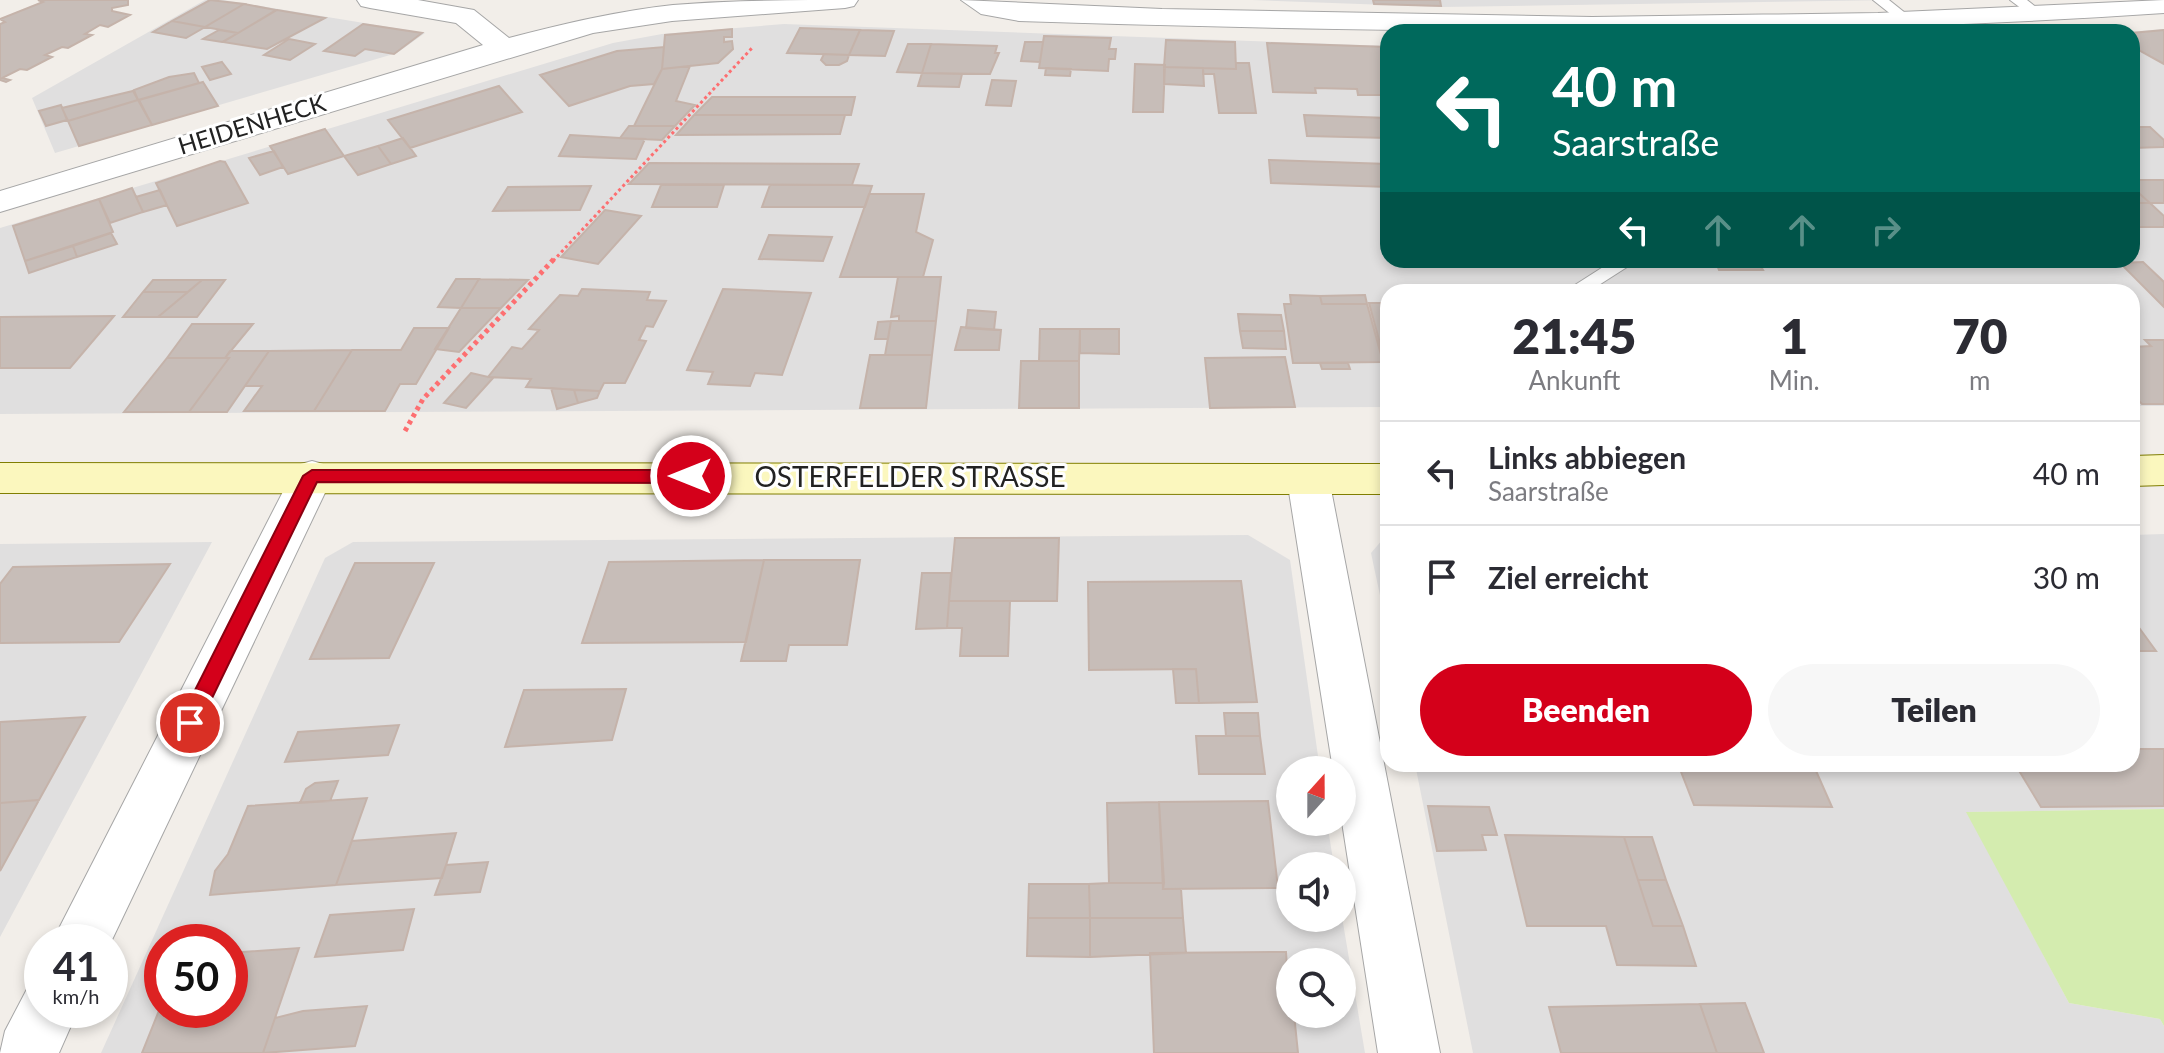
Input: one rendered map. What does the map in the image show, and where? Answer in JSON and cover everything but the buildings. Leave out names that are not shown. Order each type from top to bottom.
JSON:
[{"type":"main road","points":[[2140,471],[2164,470]]},
{"type":"main road","name":"OSTERFELDER STRASSE","points":[[0,478],[1380,479]]},
{"type":"street","points":[[370,0],[464,16],[504,48]]},
{"type":"street","name":"HEIDENHECK","points":[[0,202],[504,48],[591,25],[672,13],[845,0]]},
{"type":"street","points":[[974,0],[991,8],[1019,13],[1380,24]]},
{"type":"street","points":[[1507,24],[1907,20],[2028,8],[2164,5]]},
{"type":"street","points":[[90,924],[312,476]]},
{"type":"street","points":[[1308,479],[1409,1053]]},
{"type":"street","points":[[27,1053],[39,1028]]},
{"type":"lane","points":[[1880,0],[1907,20]]},
{"type":"lane","points":[[1588,284],[1614,268]]},
{"type":"path","points":[[379,476],[423,399],[794,4]]},
{"type":"shaded area","points":[[205,0],[223,0],[425,33],[397,53],[55,153],[32,98]]},
{"type":"shaded area","points":[[1252,0],[1895,0],[1443,7]]},
{"type":"shaded area","points":[[784,24],[1380,46],[1380,268],[2140,268],[2140,31],[2164,29],[2164,406],[2140,406],[2140,284],[1380,284],[1380,407],[0,414],[0,228],[613,43],[662,34]]},
{"type":"shaded area","points":[[2164,534],[2164,809],[1967,812],[2069,1003],[2160,1019],[2164,1026],[2164,1053],[1473,1053],[1417,772],[2140,772],[2140,535]]},
{"type":"shaded area","points":[[1248,535],[1290,560],[1318,756],[1276,756],[1276,836],[1329,836],[1332,852],[1276,852],[1276,932],[1345,932],[1347,948],[1276,948],[1276,1028],[1356,1028],[1356,1000],[1365,1053],[101,1053],[112,1028],[128,1028],[128,993],[144,958],[144,1028],[248,1028],[248,924],[159,924],[325,558],[353,542]]},
{"type":"shaded area","points":[[212,542],[0,937],[0,544]]},
{"type":"shaded area","points":[[1380,542],[1380,595],[1371,553]]},
{"type":"green space","points":[[2164,809],[2164,1026],[2160,1019],[2069,1003],[1966,812]]},
{"type":"route","points":[[190,723],[312,476],[691,476]]}]
